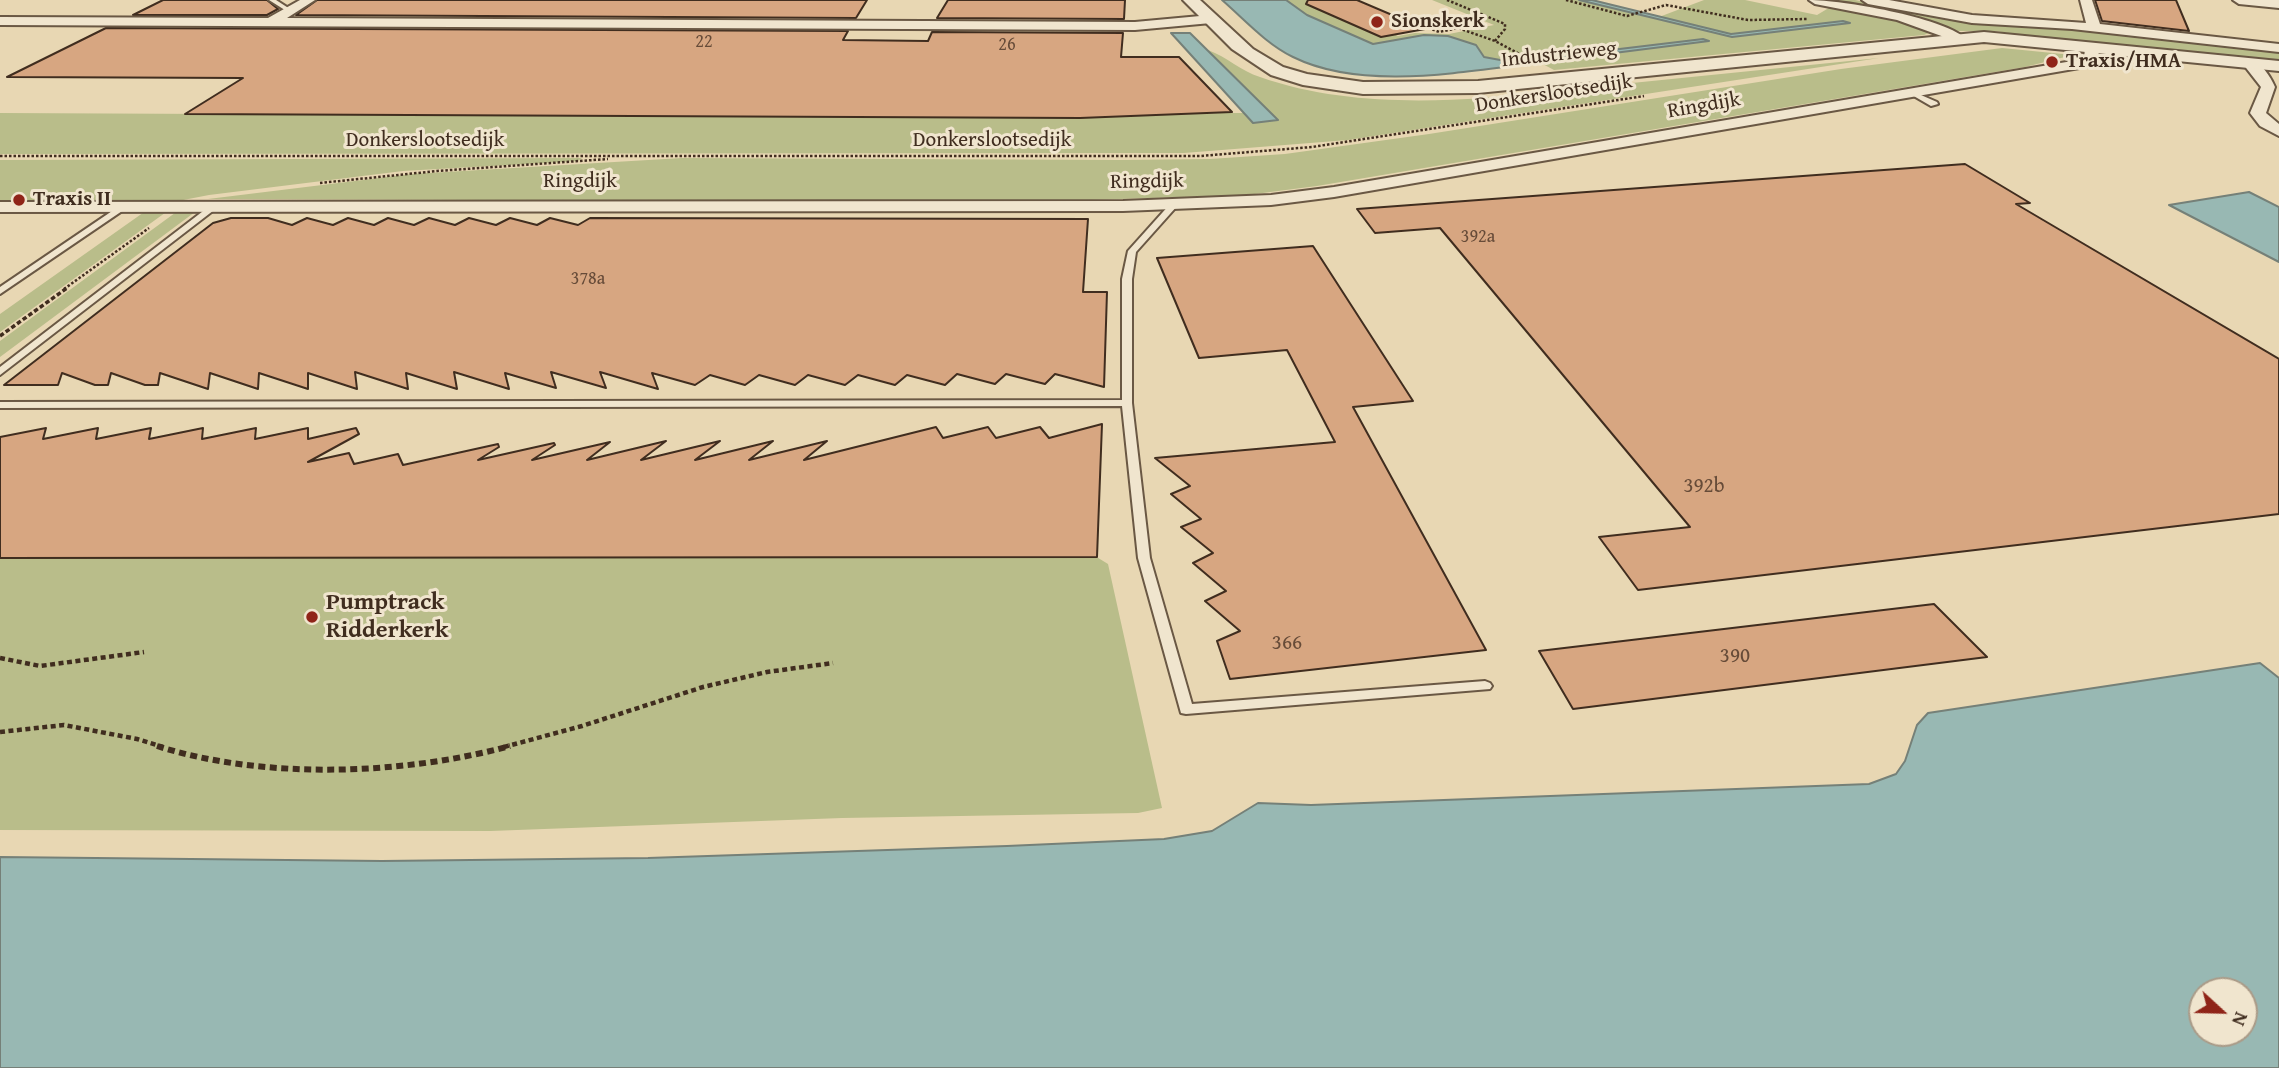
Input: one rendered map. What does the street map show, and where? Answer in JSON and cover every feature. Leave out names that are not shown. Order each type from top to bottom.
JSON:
[{"type":"street","points":[[271,22],[309,0]]},
{"type":"street","name":"Industrieweg","points":[[1191,0],[1255,59],[1279,70],[1336,84],[1421,90],[1958,38]]},
{"type":"street","points":[[1815,0],[1900,17],[1958,38],[2002,37],[2279,66]]},
{"type":"street","points":[[1867,0],[1972,19],[2094,27],[2279,48]]},
{"type":"street","points":[[2087,0],[2094,27]]},
{"type":"street","points":[[2239,0],[2279,4]]},
{"type":"street","points":[[0,21],[884,18],[1135,26],[1211,19]]},
{"type":"street","points":[[2202,40],[2200,33],[2208,31],[2279,36]]},
{"type":"street","name":"Ringdijk","points":[[0,207],[1174,205],[1271,200],[1334,192],[2091,62],[2092,48]]},
{"type":"street","points":[[2250,64],[2264,78],[2268,87],[2258,113],[2266,123],[2279,131]]},
{"type":"lane","points":[[272,0],[290,11]]},
{"type":"lane","points":[[1914,93],[1934,104]]},
{"type":"lane","points":[[1174,205],[1132,251],[1127,279],[1127,403],[1144,558],[1186,709],[1485,685]]},
{"type":"lane","points":[[0,291],[124,207]]},
{"type":"lane","points":[[0,372],[214,207]]},
{"type":"lane","points":[[0,405],[1127,403]]},
{"type":"path","points":[[1447,0],[1505,24],[1505,29],[1495,41]]},
{"type":"path","points":[[1566,0],[1627,16],[1666,5],[1748,20],[1808,19]]},
{"type":"path","points":[[1417,19],[1415,22],[1439,32],[1482,23],[1471,19],[1429,27]]},
{"type":"path","points":[[1458,28],[1495,41],[1526,58]]},
{"type":"path","name":"Donkerslootsedijk","points":[[0,156],[1200,156],[1312,147],[1653,94]]},
{"type":"path","points":[[0,658],[40,666],[144,652]]},
{"type":"path","points":[[0,732],[64,725],[137,739],[190,756],[288,768],[383,767],[483,753],[582,726],[703,687],[767,672],[833,663]]},
{"type":"green space","points":[[1286,0],[1306,0],[1398,36],[1415,33],[1449,34],[1494,25],[1432,0],[1579,0],[1732,37],[1850,23],[1843,21],[1731,34],[1659,17],[1704,0],[1745,0],[1817,15],[1832,6],[1890,18],[1931,32],[1924,35],[1554,70],[1539,62],[1707,41],[1703,39],[1511,62],[1483,57],[1476,45],[1448,36],[1424,35],[1373,44],[1307,15]]},
{"type":"green space","points":[[1823,0],[1855,0],[1918,13],[2028,26],[2133,33],[2279,49],[2279,64],[2082,44],[1995,31],[1946,31],[1888,13]]},
{"type":"green space","points":[[2002,48],[2073,55],[2025,67],[1317,186],[1247,195],[1026,202],[208,199],[412,174],[682,158],[1120,160],[1210,159],[1285,154],[1841,69]]},
{"type":"green space","points":[[1208,50],[1253,74],[1287,85],[1343,96],[1399,100],[1484,98],[1879,58],[1348,140],[1184,153],[0,154],[0,113],[1073,118],[1244,113],[1254,123],[1277,119]]},
{"type":"green space","points":[[582,158],[578,161],[403,171],[209,195],[173,202],[0,203],[0,160]]},
{"type":"green space","points":[[147,210],[169,210],[0,332],[0,314]]},
{"type":"green space","points":[[179,210],[195,212],[0,357],[0,341]]},
{"type":"green space","points":[[1095,556],[1108,564],[1162,808],[1138,813],[842,818],[490,831],[0,830],[0,557]]},
{"type":"water","points":[[1222,0],[1286,0],[1307,15],[1373,44],[1424,35],[1448,36],[1476,45],[1484,57],[1511,62],[1703,39],[1709,41],[1444,74],[1350,74],[1320,67],[1283,52]]},
{"type":"water","points":[[1579,0],[1592,0],[1731,34],[1843,21],[1850,23],[1732,37]]},
{"type":"water","points":[[1171,33],[1190,33],[1278,120],[1253,123]]},
{"type":"water","points":[[2249,192],[2279,207],[2279,262],[2169,205]]},
{"type":"water","points":[[2260,663],[2279,678],[2279,1068],[0,1068],[0,857],[382,861],[648,858],[1164,839],[1212,831],[1258,803],[1311,805],[1869,784],[1896,774],[1905,761],[1917,725],[1928,713]]},
{"type":"building","points":[[163,0],[267,0],[278,9],[267,15],[133,15]]},
{"type":"building","points":[[317,0],[867,0],[856,18],[296,15]]},
{"type":"building","points":[[948,0],[1125,0],[1124,19],[937,18]]},
{"type":"building","name":"Sionskerk","points":[[1308,0],[1357,0],[1425,29],[1381,37],[1306,4]]},
{"type":"building","points":[[2095,0],[2176,0],[2189,31],[2102,21]]},
{"type":"building","points":[[106,28],[848,31],[843,40],[928,41],[932,32],[1123,33],[1121,57],[1179,57],[1232,112],[1080,118],[185,114],[243,78],[7,77]]},
{"type":"building","points":[[1965,164],[2030,203],[2016,204],[2279,359],[2279,514],[1638,590],[1599,537],[1690,527],[1440,228],[1375,233],[1357,209]]},
{"type":"building","points":[[231,218],[268,218],[292,225],[307,218],[333,225],[348,218],[374,225],[388,218],[414,225],[429,218],[455,225],[469,218],[496,225],[510,218],[537,225],[550,218],[578,225],[590,218],[1088,219],[1083,292],[1107,292],[1104,387],[1055,374],[1045,384],[1006,374],[995,384],[957,374],[945,385],[907,375],[895,385],[858,375],[845,385],[808,375],[795,385],[759,375],[745,385],[710,375],[695,385],[652,373],[658,389],[600,372],[606,388],[551,372],[556,388],[505,373],[509,389],[454,372],[457,389],[406,373],[408,389],[355,372],[357,389],[308,373],[308,389],[259,373],[258,389],[210,373],[208,389],[160,373],[158,385],[145,385],[111,373],[108,385],[95,385],[62,373],[58,385],[4,385],[213,223]]},
{"type":"building","points":[[1313,246],[1413,401],[1353,407],[1486,650],[1230,679],[1217,641],[1240,631],[1205,601],[1226,591],[1193,563],[1213,553],[1181,527],[1201,519],[1171,494],[1190,486],[1155,458],[1335,442],[1287,350],[1199,358],[1157,258]]},
{"type":"building","points":[[1102,424],[1097,557],[0,558],[0,437],[46,428],[43,439],[98,428],[96,439],[151,428],[149,439],[203,428],[202,439],[256,428],[255,439],[308,428],[308,439],[356,428],[359,434],[308,462],[349,453],[354,464],[398,454],[403,465],[498,444],[499,447],[478,460],[554,443],[555,445],[532,460],[610,442],[587,460],[666,441],[641,460],[720,441],[695,460],[773,441],[749,460],[827,441],[804,460],[936,427],[943,438],[988,427],[996,438],[1040,427],[1049,438]]},
{"type":"building","points":[[1934,604],[1987,657],[1573,709],[1539,651]]},
{"type":"place","name":"Sionskerk","points":[[1377,22]]},
{"type":"place","name":"Traxis/HMA","points":[[2052,62]]},
{"type":"place","name":"Traxis II","points":[[19,200]]},
{"type":"place","name":"Pumptrack Ridderkerk","points":[[312,617]]}]
